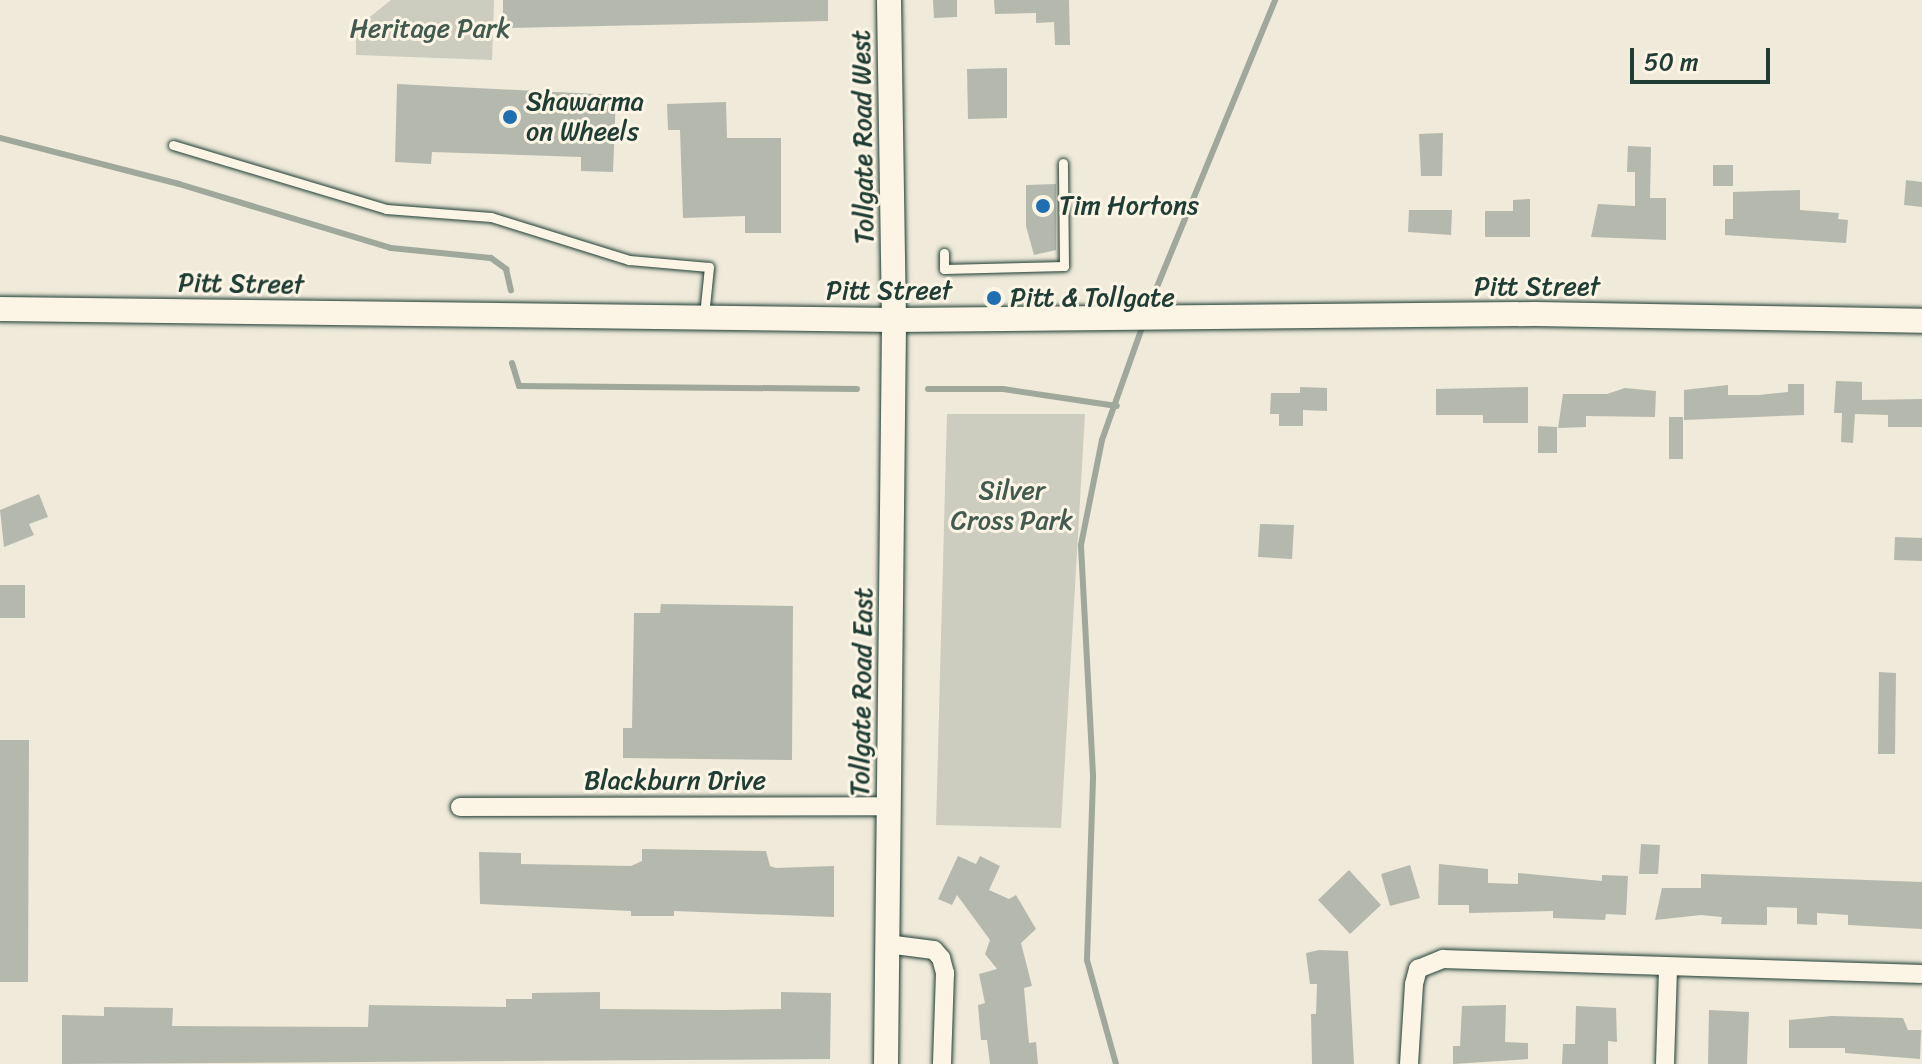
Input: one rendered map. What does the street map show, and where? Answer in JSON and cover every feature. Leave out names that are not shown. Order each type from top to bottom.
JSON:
[{"type":"street","name":"Tollgate Road West","points":[[889,0],[894,320]]},
{"type":"street","name":"Pitt Street","points":[[0,309],[894,320],[1535,314],[1922,321]]},
{"type":"street","name":"Tollgate Road East","points":[[886,1064],[894,320]]},
{"type":"street","name":"Blackburn Drive","points":[[460,807],[889,806]]},
{"type":"street","points":[[887,944],[934,950],[941,958],[945,973],[942,1064]]},
{"type":"street","points":[[1409,1064],[1410,1008],[1418,969],[1443,959],[1922,974]]},
{"type":"street","points":[[1665,1064],[1668,968]]},
{"type":"lane","points":[[173,145],[386,209],[491,217],[629,260],[709,267],[703,318]]},
{"type":"lane","points":[[944,253],[944,269],[1064,266],[1063,163]]},
{"type":"green space","name":"Heritage Park","points":[[391,0],[494,0],[492,60],[356,55],[356,28]]},
{"type":"green space","name":"Silver Cross Park","points":[[947,414],[1085,414],[1061,828],[936,825]]},
{"type":"building","points":[[503,0],[828,0],[828,21],[503,28]]},
{"type":"building","points":[[933,0],[957,0],[957,17],[934,18]]},
{"type":"building","points":[[994,0],[1069,0],[1070,45],[1055,45],[1054,22],[1036,23],[1036,13],[995,14]]},
{"type":"building","points":[[1007,68],[1007,118],[968,119],[967,69]]},
{"type":"building","points":[[397,84],[616,95],[613,172],[581,171],[581,157],[432,152],[431,164],[395,162]]},
{"type":"building","points":[[726,102],[727,138],[781,138],[781,233],[745,233],[745,216],[683,218],[680,130],[668,130],[667,104]]},
{"type":"building","points":[[1443,133],[1442,176],[1421,176],[1419,134]]},
{"type":"building","points":[[1628,146],[1651,147],[1650,198],[1666,198],[1666,240],[1591,237],[1598,204],[1635,206],[1635,172],[1627,172]]},
{"type":"building","points":[[1713,165],[1733,165],[1733,186],[1713,186]]},
{"type":"building","points":[[1906,180],[1922,182],[1922,207],[1904,205]]},
{"type":"building","name":"Tim Hortons","points":[[1056,184],[1056,250],[1034,255],[1026,226],[1026,185]]},
{"type":"building","points":[[1800,190],[1800,210],[1839,213],[1838,219],[1848,220],[1846,243],[1725,235],[1725,219],[1733,219],[1733,192]]},
{"type":"building","points":[[1530,199],[1530,237],[1485,237],[1485,211],[1513,211],[1513,200]]},
{"type":"building","points":[[1409,210],[1452,210],[1451,235],[1408,232]]},
{"type":"building","points":[[1836,381],[1862,382],[1862,400],[1922,399],[1922,427],[1888,427],[1888,415],[1855,414],[1853,443],[1841,442],[1842,413],[1834,413]]},
{"type":"building","points":[[1788,384],[1804,384],[1804,415],[1684,420],[1684,390],[1728,385],[1728,395],[1759,395],[1788,392]]},
{"type":"building","points":[[1300,387],[1327,388],[1327,411],[1303,410],[1303,426],[1279,426],[1279,414],[1270,414],[1271,393],[1300,393]]},
{"type":"building","points":[[1528,387],[1528,423],[1483,423],[1483,415],[1436,415],[1436,389]]},
{"type":"building","points":[[1625,388],[1656,391],[1655,417],[1586,416],[1586,427],[1558,428],[1563,394],[1607,394]]},
{"type":"building","points":[[1669,417],[1683,417],[1683,459],[1669,459]]},
{"type":"building","points":[[1538,426],[1557,427],[1557,453],[1538,453]]},
{"type":"building","points":[[39,494],[48,517],[29,524],[34,535],[4,547],[0,510]]},
{"type":"building","points":[[1260,524],[1294,525],[1292,559],[1258,557]]},
{"type":"building","points":[[1895,537],[1922,538],[1922,561],[1894,560]]},
{"type":"building","points":[[0,585],[25,585],[25,618],[0,618]]},
{"type":"building","points":[[661,604],[793,606],[792,760],[623,758],[623,728],[632,728],[634,613],[660,613]]},
{"type":"building","points":[[1879,672],[1896,673],[1895,754],[1878,754]]},
{"type":"building","points":[[0,740],[29,740],[28,982],[0,982]]},
{"type":"building","points":[[1641,844],[1660,845],[1658,874],[1639,874]]},
{"type":"building","points":[[642,849],[766,851],[770,866],[776,868],[834,866],[834,917],[674,911],[674,916],[631,916],[631,911],[480,904],[479,852],[521,853],[521,864],[631,866],[642,861]]},
{"type":"building","points":[[958,856],[976,864],[980,856],[1000,866],[989,890],[1009,899],[1016,895],[1036,929],[1021,943],[1032,986],[1024,988],[1029,1043],[1036,1042],[1038,1064],[990,1064],[987,1040],[981,1040],[978,1005],[985,1003],[979,974],[997,969],[985,954],[990,940],[957,895],[952,905],[938,899]]},
{"type":"building","points":[[1439,864],[1488,869],[1488,883],[1518,884],[1518,873],[1602,881],[1602,875],[1628,876],[1626,915],[1606,914],[1605,920],[1553,918],[1553,911],[1469,913],[1469,905],[1438,905]]},
{"type":"building","points":[[1410,865],[1420,898],[1390,906],[1381,874]]},
{"type":"building","points":[[1349,870],[1381,905],[1350,934],[1318,900]]},
{"type":"building","points":[[1701,874],[1922,882],[1922,929],[1848,925],[1848,915],[1817,913],[1817,925],[1797,924],[1797,908],[1767,907],[1767,925],[1721,924],[1722,917],[1701,915],[1655,920],[1662,888],[1701,888]]},
{"type":"building","points":[[1348,951],[1354,1064],[1312,1064],[1311,1014],[1316,1014],[1317,984],[1310,984],[1306,953]]},
{"type":"building","points":[[600,992],[600,1009],[723,1010],[781,1009],[781,992],[831,993],[830,1059],[62,1064],[62,1015],[104,1016],[104,1007],[173,1008],[172,1026],[368,1027],[369,1005],[506,1007],[506,999],[532,999],[532,993]]},
{"type":"building","points":[[1506,1005],[1505,1042],[1528,1043],[1528,1059],[1453,1064],[1453,1046],[1460,1046],[1462,1006]]},
{"type":"building","points":[[1576,1006],[1616,1008],[1617,1042],[1608,1041],[1608,1064],[1562,1064],[1563,1044],[1575,1044]]},
{"type":"building","points":[[1709,1010],[1749,1012],[1747,1064],[1708,1064]]},
{"type":"building","points":[[1832,1016],[1903,1018],[1908,1030],[1921,1030],[1920,1059],[1845,1053],[1845,1048],[1789,1048],[1789,1020]]},
{"type":"waterway","points":[[1147,311],[1275,0]]},
{"type":"waterway","points":[[0,138],[179,184],[391,248],[491,258],[506,269],[511,290]]},
{"type":"waterway","points":[[1116,1064],[1087,960],[1093,775],[1081,545],[1102,440],[1144,322]]},
{"type":"waterway","points":[[512,363],[519,386],[857,389]]},
{"type":"waterway","points":[[928,389],[1003,389],[1117,406]]},
{"type":"place","name":"Shawarma on Wheels","points":[[510,117]]},
{"type":"place","name":"Tim Hortons","points":[[1043,206]]},
{"type":"place","name":"Pitt & Tollgate","points":[[994,298]]}]
